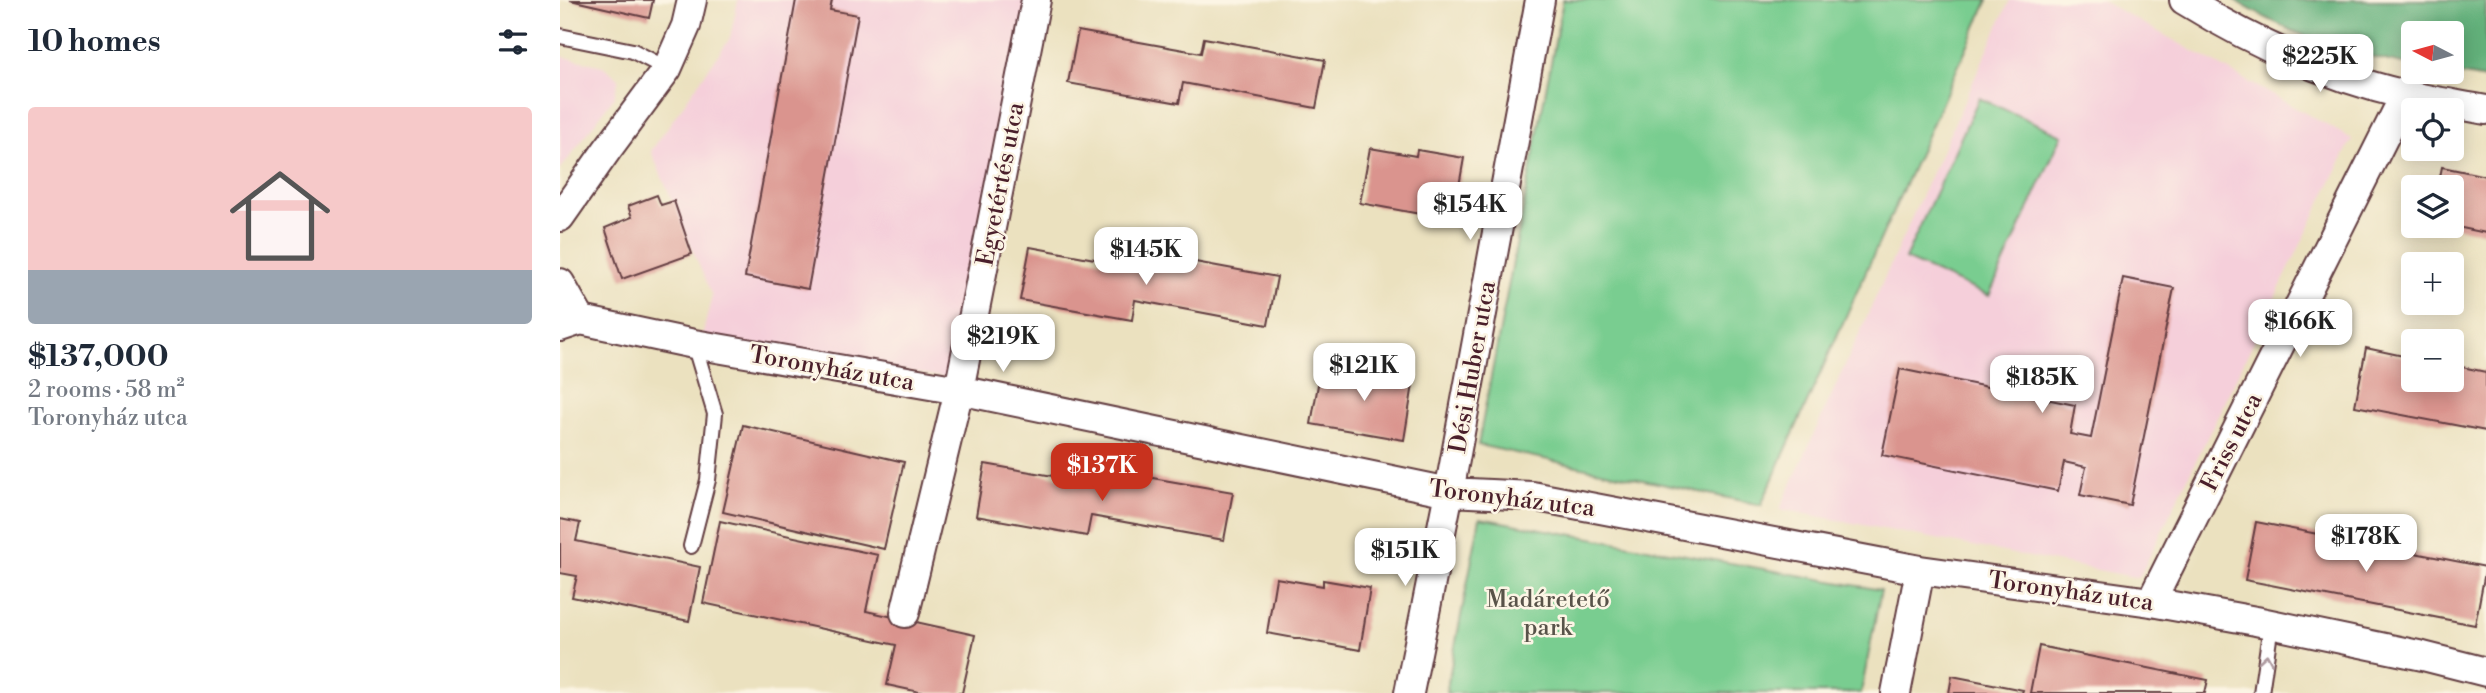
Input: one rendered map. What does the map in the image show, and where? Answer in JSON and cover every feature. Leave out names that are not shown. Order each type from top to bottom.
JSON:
[{"type":"street","points":[[560,217],[667,69],[686,26],[692,0]]},
{"type":"street","name":"Egyetértés utca","points":[[905,613],[959,390],[1037,0]]},
{"type":"street","name":"Dési Huber utca","points":[[1409,693],[1540,0]]},
{"type":"street","points":[[2184,0],[2253,40],[2313,66],[2405,95],[2486,110]]},
{"type":"street","name":"Friss utca","points":[[2151,602],[2405,95]]},
{"type":"street","name":"Toronyház utca","points":[[560,284],[570,324],[959,390],[1449,492],[1532,496],[1920,570],[2151,602],[2423,656],[2486,672]]},
{"type":"street","points":[[1896,693],[1920,570]]},
{"type":"lane","points":[[560,36],[633,51],[667,69]]},
{"type":"lane","points":[[691,546],[708,480],[715,414],[694,344]]},
{"type":"lane","points":[[2260,693],[2271,625]]},
{"type":"shaded area","points":[[738,0],[1029,0],[953,379],[702,337],[712,296],[651,151],[730,38]]},
{"type":"shaded area","points":[[2010,0],[2101,0],[2352,139],[2139,578],[1780,509]]},
{"type":"shaded area","points":[[560,56],[603,66],[619,79],[614,97],[560,170]]},
{"type":"green space","points":[[1563,0],[1988,0],[1761,505],[1478,445]]},
{"type":"green space","points":[[2234,0],[2486,0],[2486,79],[2464,75],[2464,21],[2401,21],[2401,63],[2320,42]]},
{"type":"green space","points":[[1979,98],[2062,135],[1989,296],[1905,259]]},
{"type":"green space","name":"Madáretető park","points":[[1480,518],[1881,590],[1861,693],[1446,693]]},
{"type":"building","points":[[570,0],[653,0],[649,18]]},
{"type":"building","points":[[796,0],[832,0],[830,10],[858,15],[808,289],[745,277]]},
{"type":"building","points":[[1078,31],[1201,53],[1204,38],[1325,60],[1316,108],[1183,83],[1179,103],[1068,83]]},
{"type":"building","points":[[1370,148],[1416,156],[1417,150],[1464,158],[1453,220],[1360,203]]},
{"type":"building","points":[[2442,167],[2486,176],[2486,233],[2464,228],[2464,175],[2440,175]]},
{"type":"building","points":[[657,195],[661,205],[674,201],[692,254],[622,279],[605,228],[632,217],[628,206]]},
{"type":"building","points":[[1030,247],[1154,270],[1157,255],[1277,277],[1268,325],[1135,300],[1132,320],[1020,300]]},
{"type":"building","points":[[2123,278],[2174,288],[2130,505],[2080,495],[2086,467],[2064,462],[2058,491],[1882,455],[1900,369],[2075,405],[2070,434],[2091,438]]},
{"type":"building","points":[[2366,348],[2401,355],[2401,392],[2464,392],[2464,367],[2486,372],[2486,431],[2355,406]]},
{"type":"building","points":[[1321,368],[1367,376],[1368,370],[1414,378],[1404,440],[1311,424]]},
{"type":"building","points":[[743,425],[904,462],[884,549],[723,512]]},
{"type":"building","points":[[985,464],[1109,486],[1112,471],[1233,492],[1224,540],[1091,516],[1087,536],[976,516]]},
{"type":"building","points":[[560,519],[580,523],[576,541],[700,567],[689,621],[572,597],[577,576],[560,573]]},
{"type":"building","points":[[720,521],[878,555],[866,611],[975,635],[962,693],[924,693],[887,685],[896,645],[703,603]]},
{"type":"building","points":[[2256,522],[2486,567],[2475,625],[2245,580]]},
{"type":"building","points":[[1276,578],[1323,586],[1323,580],[1370,588],[1360,650],[1267,633]]},
{"type":"building","points":[[2039,646],[2208,680],[2205,693],[2030,693]]},
{"type":"building","points":[[1952,676],[2023,690],[2022,693],[1949,693]]}]
